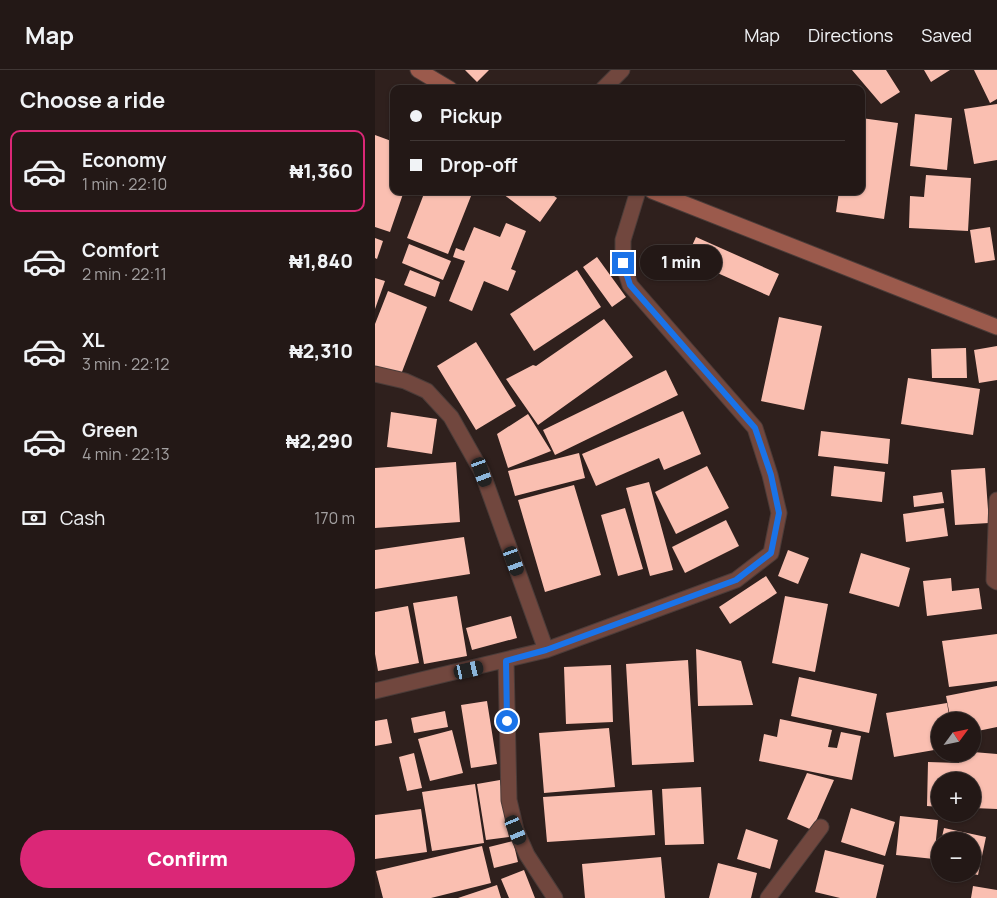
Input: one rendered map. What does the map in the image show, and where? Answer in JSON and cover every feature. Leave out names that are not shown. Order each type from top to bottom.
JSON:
[{"type":"main road","points":[[418,70],[443,85]]},
{"type":"main road","points":[[662,195],[997,327]]},
{"type":"street","points":[[607,85],[622,70]]},
{"type":"street","points":[[375,691],[546,650],[736,580],[771,553],[779,513],[771,475],[755,428],[630,285],[623,263],[623,240],[637,195]]},
{"type":"street","points":[[375,374],[405,381],[427,391],[451,417],[482,472],[546,650]]},
{"type":"street","points":[[997,500],[995,580],[997,582]]},
{"type":"street","points":[[506,661],[509,800],[516,830],[527,855],[555,898]]},
{"type":"street","points":[[768,898],[821,827]]},
{"type":"building","points":[[465,70],[489,70],[477,82]]},
{"type":"building","points":[[852,70],[886,70],[900,92],[881,104]]},
{"type":"building","points":[[924,70],[950,70],[931,82]]},
{"type":"building","points":[[974,70],[997,70],[997,99],[990,103]]},
{"type":"building","points":[[997,104],[997,160],[974,164],[964,109]]},
{"type":"building","points":[[915,114],[952,118],[947,170],[910,166]]},
{"type":"building","points":[[865,119],[898,123],[884,219],[836,212],[838,195],[865,195]]},
{"type":"building","points":[[375,135],[390,141],[390,195],[403,195],[390,232],[375,227]]},
{"type":"building","points":[[926,175],[971,178],[968,231],[909,228],[910,196],[924,197]]},
{"type":"building","points":[[423,195],[471,195],[448,254],[407,238]]},
{"type":"building","points":[[504,195],[553,195],[557,198],[540,222]]},
{"type":"building","points":[[506,223],[526,231],[511,269],[516,271],[508,291],[484,281],[472,311],[449,301],[465,261],[453,257],[456,248],[464,251],[474,227],[500,237]]},
{"type":"building","points":[[990,227],[995,260],[975,263],[970,230]]},
{"type":"building","points":[[696,237],[779,274],[769,296],[686,259]]},
{"type":"building","points":[[375,238],[383,241],[377,259],[375,258]]},
{"type":"building","points":[[409,244],[451,261],[443,280],[402,263]]},
{"type":"building","points":[[597,257],[626,297],[612,307],[583,267]]},
{"type":"building","points":[[410,270],[440,282],[435,297],[404,285]]},
{"type":"building","points":[[577,270],[601,307],[534,351],[510,314]]},
{"type":"building","points":[[375,278],[385,281],[375,309]]},
{"type":"building","points":[[388,291],[427,307],[400,377],[375,367],[375,324]]},
{"type":"building","points":[[779,317],[822,326],[804,410],[761,401]]},
{"type":"building","points":[[604,319],[633,357],[538,425],[506,379],[533,365],[536,366]]},
{"type":"building","points":[[476,342],[516,406],[476,430],[437,366]]},
{"type":"building","points":[[997,346],[997,380],[979,383],[974,350]]},
{"type":"building","points":[[966,348],[967,378],[932,378],[931,349]]},
{"type":"building","points":[[666,370],[678,395],[555,455],[543,430]]},
{"type":"building","points":[[908,378],[980,389],[973,435],[901,424]]},
{"type":"building","points":[[683,411],[701,454],[664,470],[659,458],[596,486],[582,454]]},
{"type":"building","points":[[391,412],[437,419],[432,454],[387,447]]},
{"type":"building","points":[[528,414],[551,451],[508,468],[497,434]]},
{"type":"building","points":[[821,431],[890,439],[888,464],[818,456]]},
{"type":"building","points":[[579,453],[585,478],[515,496],[508,471]]},
{"type":"building","points":[[456,462],[460,522],[375,528],[375,468]]},
{"type":"building","points":[[707,466],[729,508],[676,534],[655,492]]},
{"type":"building","points":[[834,466],[885,472],[882,502],[831,496]]},
{"type":"building","points":[[985,468],[989,523],[955,525],[951,470]]},
{"type":"building","points":[[649,482],[673,570],[650,576],[626,488]]},
{"type":"building","points":[[574,485],[601,575],[545,592],[518,500]]},
{"type":"building","points":[[942,492],[944,503],[914,507],[913,496]]},
{"type":"building","points":[[625,508],[643,569],[618,576],[601,515]]},
{"type":"building","points":[[944,508],[948,536],[906,542],[903,514]]},
{"type":"building","points":[[726,520],[739,546],[685,573],[672,547]]},
{"type":"building","points":[[464,537],[470,574],[375,589],[375,550]]},
{"type":"building","points":[[788,550],[809,558],[798,584],[778,576]]},
{"type":"building","points":[[861,553],[910,568],[899,607],[849,593]]},
{"type":"building","points":[[766,576],[777,593],[730,624],[719,607]]},
{"type":"building","points":[[951,578],[952,591],[979,588],[982,609],[927,616],[923,581]]},
{"type":"building","points":[[457,596],[467,656],[424,664],[413,603]]},
{"type":"building","points":[[785,596],[828,604],[815,672],[772,663]]},
{"type":"building","points":[[408,606],[419,663],[378,671],[375,654],[375,612]]},
{"type":"building","points":[[511,616],[517,638],[472,650],[466,628]]},
{"type":"building","points":[[997,634],[997,681],[949,687],[942,641]]},
{"type":"building","points":[[696,649],[741,661],[753,705],[698,706]]},
{"type":"building","points":[[688,660],[694,762],[632,765],[626,664]]},
{"type":"building","points":[[611,665],[613,722],[566,724],[564,667]]},
{"type":"building","points":[[799,677],[877,694],[869,733],[791,716]]},
{"type":"building","points":[[997,686],[997,727],[981,730],[981,712],[949,712],[946,696]]},
{"type":"building","points":[[487,701],[497,764],[471,768],[461,705]]},
{"type":"building","points":[[947,703],[948,712],[931,712],[931,751],[894,757],[886,713]]},
{"type":"building","points":[[445,711],[448,727],[414,733],[411,718]]},
{"type":"building","points":[[387,719],[392,743],[375,746],[375,721]]},
{"type":"building","points":[[780,719],[832,730],[828,747],[837,748],[841,732],[861,736],[852,780],[759,761],[764,734],[777,737]]},
{"type":"building","points":[[609,728],[615,787],[544,793],[539,733]]},
{"type":"building","points":[[452,730],[463,773],[430,781],[418,739]]},
{"type":"building","points":[[414,753],[422,788],[407,791],[399,757]]},
{"type":"building","points":[[981,753],[997,754],[997,809],[981,808],[981,772],[931,772],[931,806],[927,806],[928,762],[981,762]]},
{"type":"building","points":[[807,773],[834,780],[812,830],[787,819]]},
{"type":"building","points":[[500,780],[509,837],[486,840],[477,784]]},
{"type":"building","points":[[475,784],[484,843],[432,851],[422,792]]},
{"type":"building","points":[[701,787],[704,844],[665,845],[662,789]]},
{"type":"building","points":[[652,790],[655,835],[547,842],[543,797]]},
{"type":"building","points":[[851,808],[895,822],[885,856],[841,842]]},
{"type":"building","points":[[421,809],[427,852],[375,859],[375,815]]},
{"type":"building","points":[[900,816],[931,819],[931,822],[938,822],[937,832],[931,832],[931,859],[896,855]]},
{"type":"building","points":[[944,828],[963,832],[943,832]]},
{"type":"building","points":[[746,829],[778,840],[770,869],[737,859]]},
{"type":"building","points":[[981,836],[986,837],[981,861]]},
{"type":"building","points":[[513,841],[518,862],[494,868],[489,847]]},
{"type":"building","points":[[482,846],[491,883],[431,898],[383,898],[376,871]]},
{"type":"building","points":[[825,850],[884,865],[876,898],[840,898],[815,892]]},
{"type":"building","points":[[661,857],[665,898],[585,898],[582,864]]},
{"type":"building","points":[[718,863],[757,873],[751,898],[709,898]]},
{"type":"building","points":[[524,870],[535,898],[509,898],[501,879]]},
{"type":"building","points":[[497,885],[501,898],[458,898]]},
{"type":"building","points":[[973,886],[997,890],[997,898],[971,898]]},
{"type":"route","points":[[507,721],[506,661],[546,650],[736,580],[771,553],[779,513],[771,475],[755,428],[630,285],[623,263]]}]
